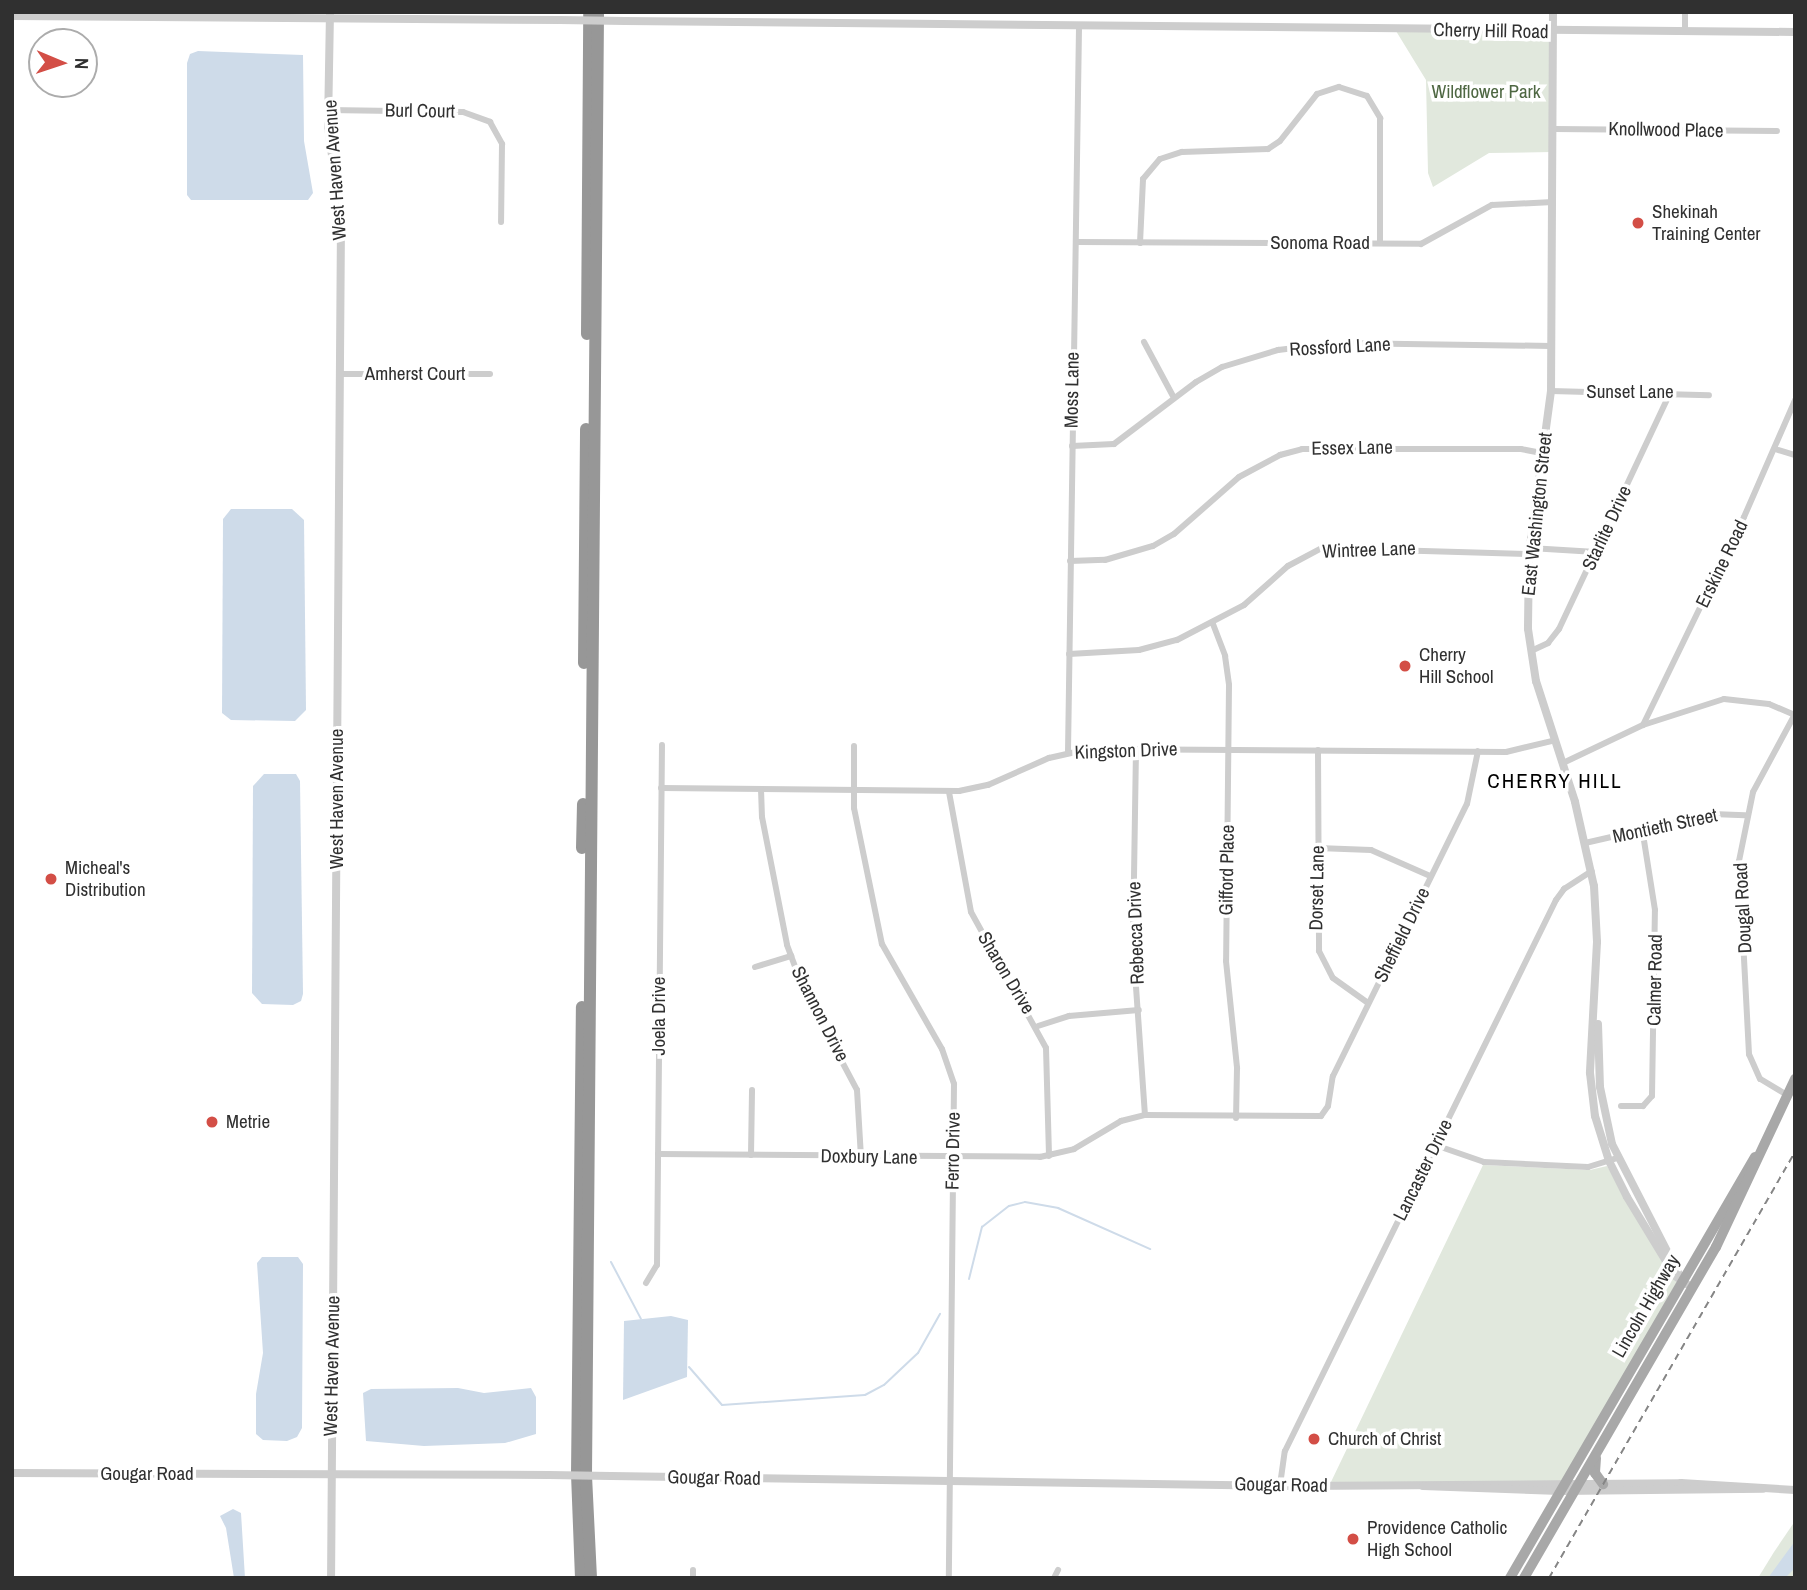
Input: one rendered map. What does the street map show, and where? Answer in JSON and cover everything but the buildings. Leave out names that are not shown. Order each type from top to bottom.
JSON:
[{"type":"highway","points":[[581,1578],[577,1475],[589,12]]},
{"type":"highway","points":[[591,1578],[586,1476],[598,12]]},
{"type":"main road","name":"Lincoln Highway","points":[[1524,1578],[1740,1201],[1795,1079]]},
{"type":"main road","name":"Lincoln Highway","points":[[1510,1578],[1682,1280],[1761,1150]]},
{"type":"main road","points":[[1597,1452],[1595,1473],[1603,1484]]},
{"type":"street","name":"East Washington Street","points":[[1553,12],[1551,391],[1530,551],[1531,651],[1592,871],[1597,922],[1596,1007],[1600,1087],[1613,1160],[1682,1280],[1692,1288]]},
{"type":"street","points":[[1685,12],[1685,32]]},
{"type":"street","name":"Cherry Hill Road","points":[[12,16],[1795,32]]},
{"type":"street","name":"West Haven Avenue","points":[[330,17],[328,110],[341,222],[331,1578]]},
{"type":"street","name":"Moss Lane","points":[[1068,752],[1079,27]]},
{"type":"street","points":[[1140,243],[1143,179],[1160,159],[1182,152],[1268,149],[1280,141],[1317,94],[1339,87],[1363,94],[1380,118],[1380,243]]},
{"type":"street","name":"Burl Court","points":[[328,110],[463,112],[489,122],[502,144],[501,222]]},
{"type":"street","name":"Knollwood Place","points":[[1554,129],[1777,131]]},
{"type":"street","name":"Sonoma Road","points":[[1077,242],[1380,243],[1432,240],[1492,205],[1553,202]]},
{"type":"street","points":[[1144,342],[1173,396]]},
{"type":"street","name":"Rossford Lane","points":[[1072,446],[1114,444],[1173,396],[1240,361],[1306,345],[1551,346]]},
{"type":"street","name":"Amherst Court","points":[[340,374],[490,374]]},
{"type":"street","name":"Sunset Lane","points":[[1551,391],[1709,395]]},
{"type":"street","name":"Starlite Drive","points":[[1531,651],[1548,643],[1559,629],[1670,393]]},
{"type":"street","name":"Erskine Road","points":[[1643,725],[1775,449],[1795,400]]},
{"type":"street","name":"Essex Lane","points":[[1070,561],[1105,560],[1153,546],[1174,534],[1239,477],[1280,455],[1302,449],[1493,449],[1542,453]]},
{"type":"street","points":[[1775,449],[1795,455]]},
{"type":"street","name":"Wintree Lane","points":[[1069,654],[1139,650],[1213,624],[1244,606],[1305,554],[1322,548],[1596,552]]},
{"type":"street","name":"Gifford Place","points":[[1213,624],[1228,671],[1226,961],[1237,1068],[1236,1118]]},
{"type":"street","points":[[1563,763],[1643,725],[1724,699],[1769,704],[1795,715]]},
{"type":"street","name":"Dougal Road","points":[[1787,1095],[1760,1079],[1749,1054],[1740,861],[1745,816],[1795,715]]},
{"type":"street","name":"Kingston Drive","points":[[661,788],[949,792],[988,785],[1068,752],[1228,748],[1506,752],[1556,740]]},
{"type":"street","name":"Joela Drive","points":[[646,1283],[657,1265],[662,745]]},
{"type":"street","name":"Ferro Drive","points":[[854,746],[853,790],[882,944],[952,1073],[948,1578]]},
{"type":"street","name":"Rebecca Drive","points":[[1136,750],[1133,944],[1145,1115]]},
{"type":"street","name":"Dorset Lane","points":[[1318,750],[1319,951],[1333,978],[1368,1003]]},
{"type":"street","name":"Sheffield Drive","points":[[1321,1116],[1328,1106],[1332,1076],[1467,804],[1478,751]]},
{"type":"street","name":"Shannon Drive","points":[[761,789],[765,837],[791,956],[808,1000],[857,1090],[861,1157]]},
{"type":"street","name":"Sharon Drive","points":[[949,792],[971,912],[1038,1026],[1049,1063],[1049,1156]]},
{"type":"street","name":"Montieth Street","points":[[1585,843],[1712,814],[1745,816]]},
{"type":"street","name":"Calmer Road","points":[[1621,1106],[1643,1106],[1652,1096],[1655,910],[1643,828]]},
{"type":"street","points":[[1318,848],[1371,850],[1430,876]]},
{"type":"street","name":"Lancaster Drive","points":[[1280,1485],[1285,1451],[1556,900],[1570,884],[1592,871]]},
{"type":"street","points":[[755,967],[791,956]]},
{"type":"street","points":[[1038,1026],[1061,1017],[1139,1010]]},
{"type":"street","points":[[751,1154],[752,1090]]},
{"type":"street","name":"Doxbury Lane","points":[[658,1154],[953,1158],[1049,1156],[1074,1149],[1122,1122],[1145,1115],[1236,1118],[1321,1116]]},
{"type":"street","points":[[1435,1145],[1463,1158],[1484,1162],[1588,1167],[1613,1160]]},
{"type":"street","name":"Gougar Road","points":[[12,1473],[549,1475],[1795,1490]]},
{"type":"street","name":"Gougar Road","points":[[1577,1488],[1603,1484],[1681,1483],[1766,1489]]},
{"type":"street","points":[[1054,1578],[1058,1570]]},
{"type":"green space","name":"Wildflower Park","points":[[1396,31],[1552,33],[1552,152],[1489,153],[1433,187],[1428,173],[1426,80]]},
{"type":"green space","points":[[1483,1165],[1590,1170],[1607,1166],[1678,1280],[1563,1481],[1330,1484]]},
{"type":"green space","points":[[1795,1521],[1795,1578],[1758,1578],[1774,1552]]},
{"type":"water","points":[[198,51],[303,55],[304,141],[313,193],[308,200],[191,200],[187,195],[187,63],[190,54]]},
{"type":"water","points":[[231,509],[292,509],[304,520],[306,710],[295,721],[231,720],[222,713],[223,519]]},
{"type":"water","points":[[264,774],[296,774],[300,781],[303,994],[301,1001],[293,1005],[262,1004],[252,993],[253,786]]},
{"type":"water","points":[[262,1257],[298,1257],[303,1264],[302,1428],[297,1437],[287,1441],[263,1440],[256,1434],[256,1394],[263,1353],[257,1263]]},
{"type":"water","points":[[671,1316],[688,1320],[687,1377],[623,1400],[624,1321]]},
{"type":"water","points":[[458,1388],[484,1393],[531,1388],[536,1397],[536,1434],[505,1443],[424,1446],[366,1441],[363,1393],[371,1389]]},
{"type":"water","points":[[233,1509],[241,1513],[245,1578],[234,1578],[226,1528],[220,1516]]},
{"type":"water","points":[[1795,1541],[1795,1568],[1785,1578],[1768,1578]]},
{"type":"waterway","points":[[969,1279],[982,1227],[1009,1206],[1025,1202],[1058,1208],[1150,1249]]},
{"type":"waterway","points":[[611,1262],[641,1319]]},
{"type":"waterway","points":[[689,1367],[722,1405],[865,1395],[884,1385],[918,1353],[940,1314]]},
{"type":"railway","points":[[1549,1578],[1795,1152]]},
{"type":"place","name":"Shekinah Training Center","points":[[1638,223]]},
{"type":"place","name":"Cherry Hill School","points":[[1405,666]]},
{"type":"place","name":"Micheal's Distribution","points":[[51,879]]},
{"type":"place","name":"Metrie","points":[[212,1122]]},
{"type":"place","name":"Church of Christ","points":[[1314,1439]]},
{"type":"place","name":"Providence Catholic High School","points":[[1353,1539]]},
{"type":"district","name":"CHERRY HILL","points":[[1555,781]]}]
